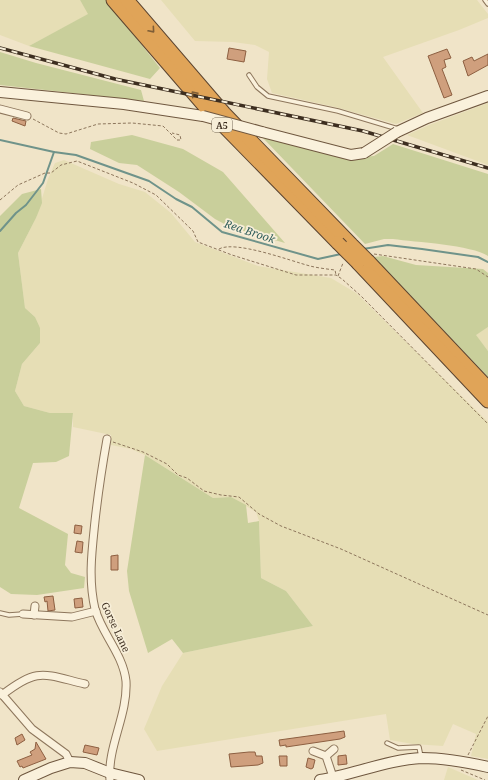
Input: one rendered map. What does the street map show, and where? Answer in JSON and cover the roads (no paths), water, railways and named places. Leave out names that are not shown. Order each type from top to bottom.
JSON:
[{"type":"highway","name":"A5","points":[[113,0],[207,109],[345,244],[488,388]]},
{"type":"highway","name":"A5","points":[[127,0],[224,113],[345,244]]},
{"type":"highway","name":"A5","points":[[363,262],[488,401]]},
{"type":"street","points":[[0,92],[132,105],[203,116],[351,155],[364,153],[400,131],[427,118],[488,96]]},
{"type":"street","points":[[0,109],[27,116]]},
{"type":"street","name":"Gorse Lane","points":[[107,439],[100,477],[91,569],[92,596],[96,611],[117,651],[126,682],[125,701],[110,776]]},
{"type":"street","points":[[34,614],[35,606]]},
{"type":"street","points":[[23,614],[72,617],[96,611]]},
{"type":"street","points":[[70,762],[66,754],[32,729],[1,694],[34,675],[50,676],[85,684]]},
{"type":"street","points":[[326,756],[334,749]]},
{"type":"street","points":[[313,751],[326,756]]},
{"type":"street","points":[[326,756],[333,778]]},
{"type":"street","points":[[320,780],[355,776],[391,762],[421,758],[461,766],[488,767]]},
{"type":"street","points":[[24,780],[51,768],[70,762],[85,763],[110,776],[139,780]]},
{"type":"lane","points":[[485,0],[488,4]]},
{"type":"lane","points":[[249,75],[257,87],[268,96],[338,111],[400,131]]},
{"type":"lane","points":[[0,613],[9,615],[23,614]]},
{"type":"lane","points":[[387,743],[398,748],[419,747],[421,758]]},
{"type":"waterway","name":"Rea Brook","points":[[0,140],[54,152],[76,155],[149,181],[176,199],[192,207],[222,232],[318,259],[341,254]]},
{"type":"waterway","points":[[0,231],[16,213],[26,205],[43,183],[54,152]]},
{"type":"waterway","name":"Rea Brook","points":[[363,249],[388,245],[478,257],[488,262]]},
{"type":"railway","points":[[0,48],[115,79],[363,131],[488,168]]}]
